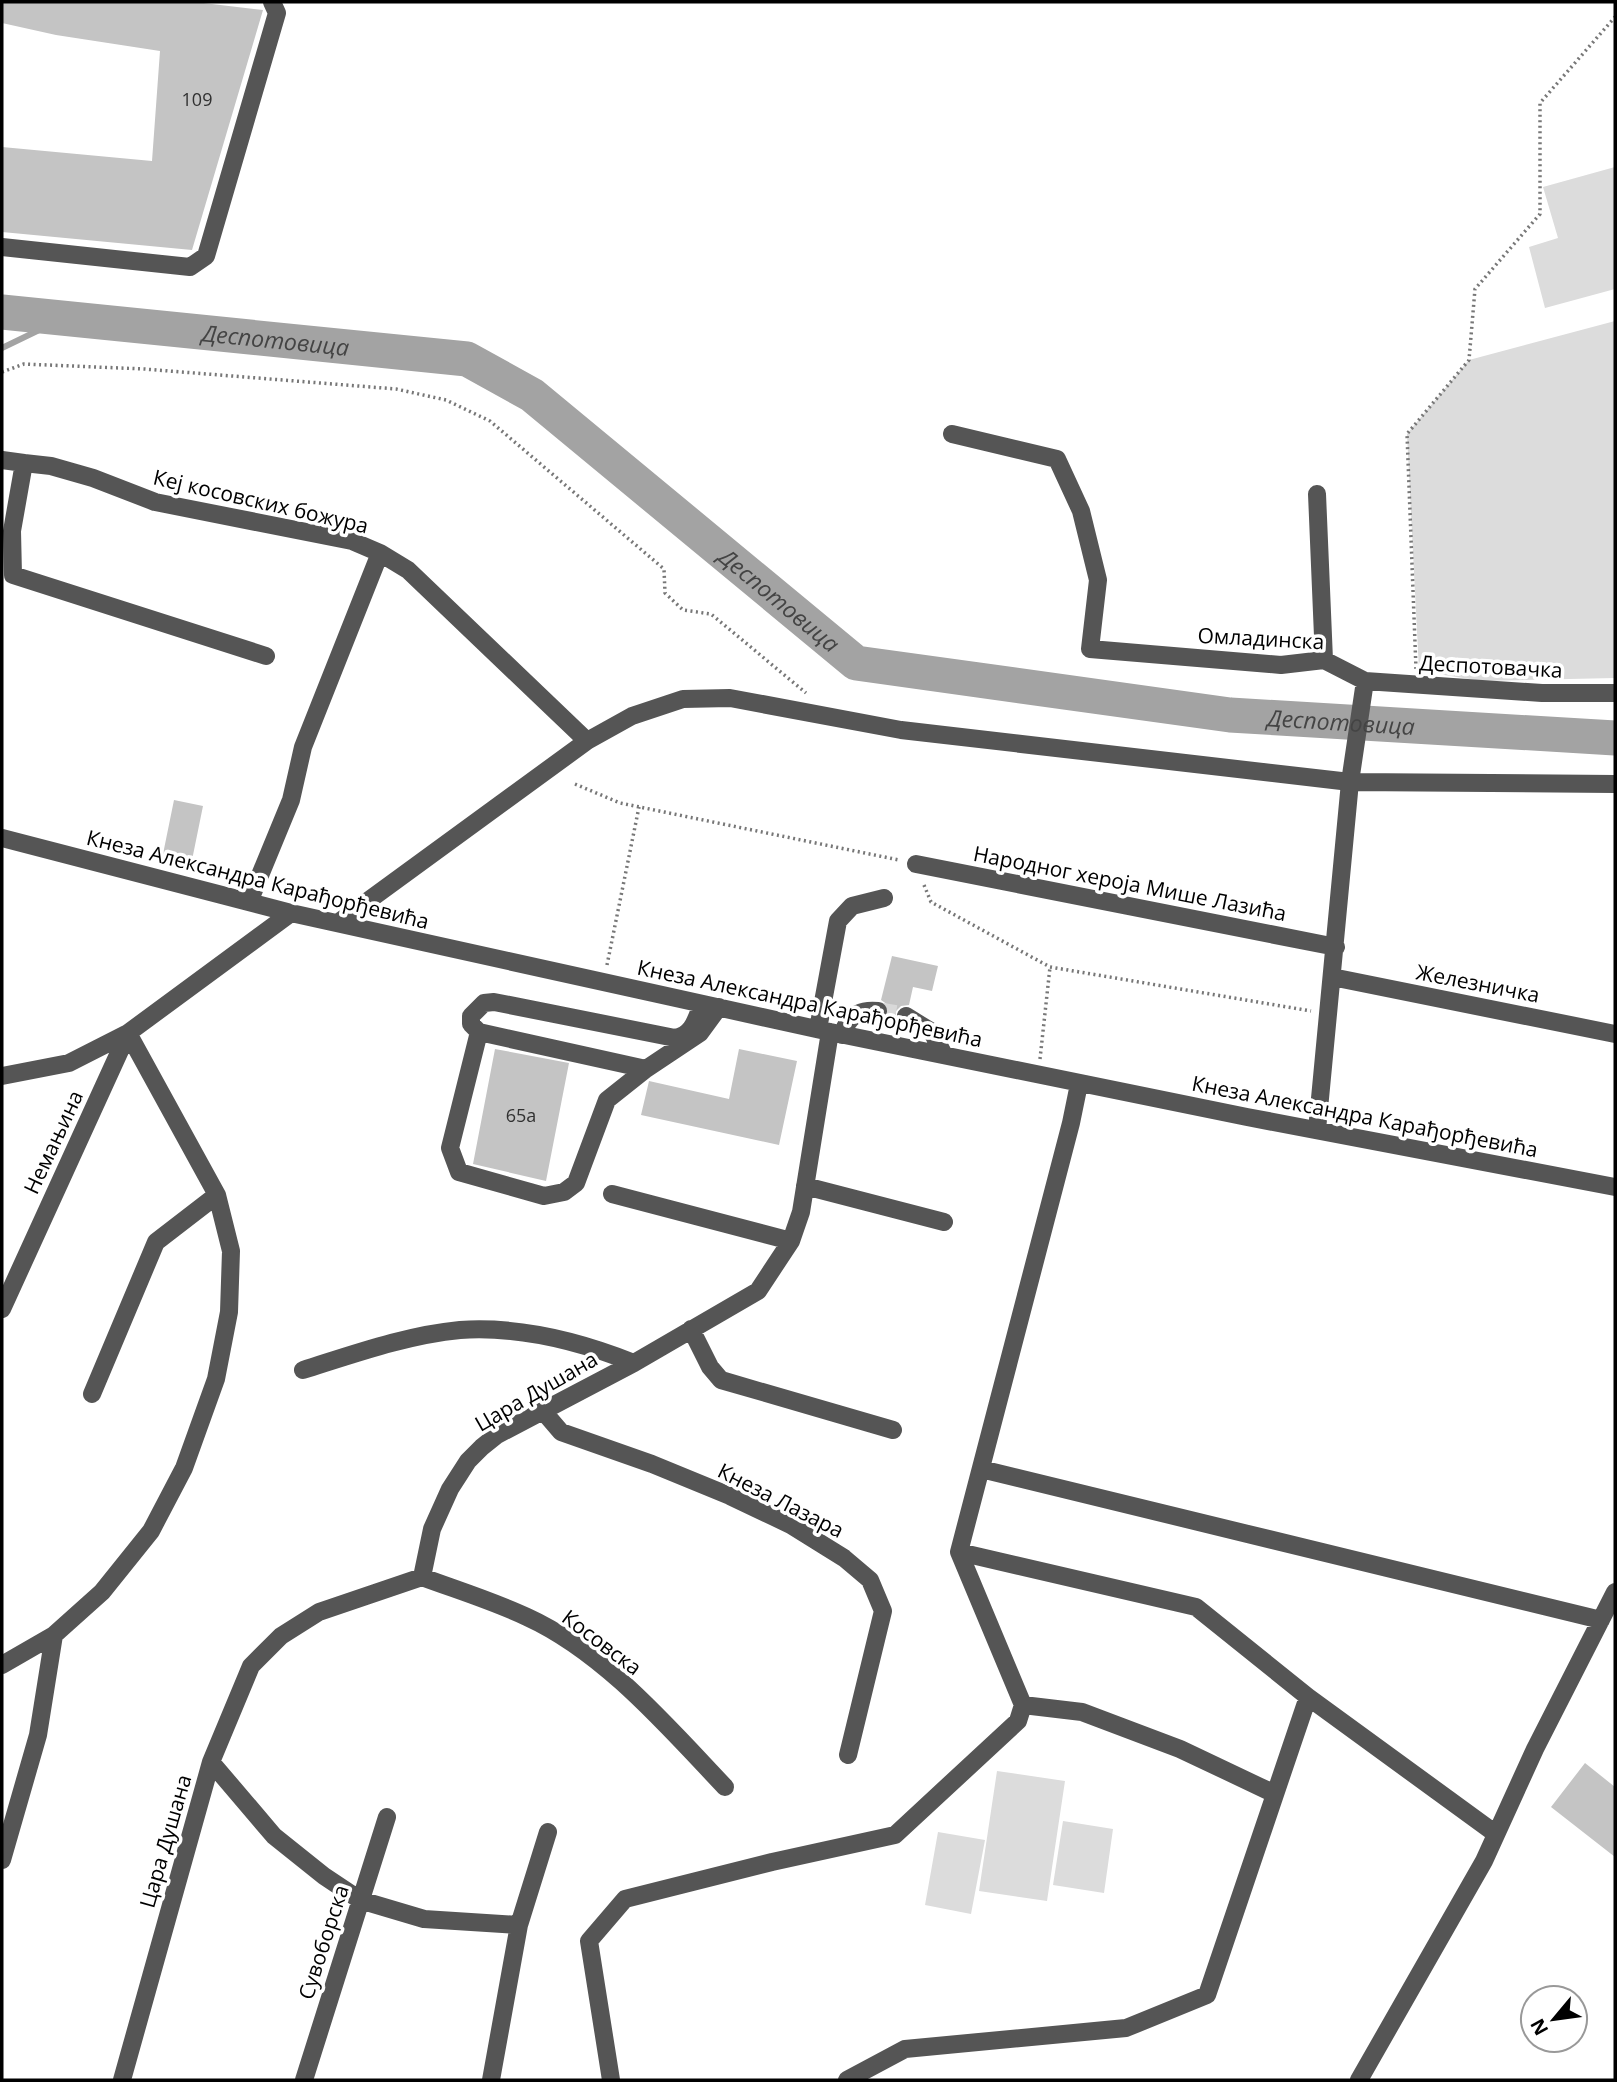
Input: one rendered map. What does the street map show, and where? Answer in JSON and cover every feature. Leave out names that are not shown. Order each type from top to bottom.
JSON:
[{"type":"street","points":[[2,247],[190,267],[206,256],[277,13],[272,2]]},
{"type":"street","name":"Омладинска","points":[[952,433],[1057,459],[1081,511],[1098,580],[1090,649],[1281,665],[1324,660],[1363,689]]},
{"type":"street","points":[[2,460],[24,463],[12,531],[13,575],[266,656]]},
{"type":"street","name":"Кеј косовских божура","points":[[24,463],[51,466],[93,478],[155,502],[352,541],[380,553],[408,570],[587,741]]},
{"type":"street","points":[[1317,494],[1324,660]]},
{"type":"street","points":[[249,902],[290,800],[303,747],[380,553]]},
{"type":"street","name":"Деспотовачка","points":[[1363,689],[1416,685],[1615,694]]},
{"type":"street","points":[[1317,1130],[1350,782],[1363,689]]},
{"type":"street","points":[[339,922],[587,741],[632,716],[682,699],[730,698],[901,730],[1350,782],[1615,784]]},
{"type":"street","name":"Кнеза Александра Карађорђевића","points":[[2,838],[291,913],[830,1032],[1038,1076],[1615,1187]]},
{"type":"street","name":"Народног хероја Мише Лазића","points":[[916,864],[1336,947]]},
{"type":"street","name":"Цара Душана","points":[[122,2080],[211,1762],[251,1667],[281,1636],[319,1612],[422,1577],[432,1529],[450,1489],[468,1461],[497,1435],[634,1363],[758,1291],[790,1241],[801,1212],[830,1032],[838,921],[852,906],[884,898]]},
{"type":"street","points":[[2,1076],[69,1063],[128,1033],[291,913]]},
{"type":"street","name":"Железничка","points":[[1332,977],[1615,1034]]},
{"type":"street","points":[[646,1069],[479,1032],[471,1024],[471,1016],[484,1003],[494,1002],[676,1038],[685,1036],[710,1006]]},
{"type":"street","points":[[479,1032],[450,1148],[453,1162],[459,1172],[544,1196],[564,1192],[576,1182],[607,1100],[646,1069],[700,1033],[710,1006]]},
{"type":"street","points":[[830,1032],[866,1009],[878,1011]]},
{"type":"street","points":[[906,1016],[932,1032],[944,1055]]},
{"type":"street","points":[[2,1665],[54,1635],[102,1592],[151,1531],[184,1468],[216,1379],[229,1312],[231,1251],[217,1195],[128,1033]]},
{"type":"street","name":"Немањина","points":[[2,1309],[128,1033]]},
{"type":"street","points":[[611,2080],[589,1941],[625,1899],[772,1861],[895,1835],[1018,1721],[1023,1705],[959,1552],[1079,1084]]},
{"type":"street","points":[[805,1186],[944,1222]]},
{"type":"street","points":[[612,1194],[790,1241]]},
{"type":"street","points":[[92,1394],[156,1242],[217,1195]]},
{"type":"street","points":[[691,1329],[710,1367],[721,1380],[893,1430]]},
{"type":"street","points":[[303,1370],[380,1346],[459,1330],[501,1330],[543,1335],[591,1346],[634,1363]]},
{"type":"street","name":"Кнеза Лазара","points":[[543,1411],[561,1432],[653,1464],[790,1525],[844,1558],[870,1580],[883,1611],[848,1755]]},
{"type":"street","points":[[981,1469],[1601,1619]]},
{"type":"street","points":[[959,1552],[1196,1607],[1307,1697],[1496,1834]]},
{"type":"street","name":"Косовска","points":[[422,1577],[528,1617],[572,1644],[647,1707],[724,1787]]},
{"type":"street","points":[[1359,2080],[1484,1861],[1535,1749],[1615,1592]]},
{"type":"street","points":[[2,1860],[38,1735],[54,1635]]},
{"type":"street","points":[[847,2080],[905,2049],[1126,2028],[1207,1995],[1307,1697]]},
{"type":"street","points":[[1023,1705],[1082,1712],[1180,1749],[1275,1794]]},
{"type":"street","points":[[211,1762],[274,1836],[324,1876],[360,1900],[425,1919],[519,1925]]},
{"type":"street","name":"Сувоборска","points":[[304,2080],[387,1817]]},
{"type":"street","points":[[491,2080],[519,1925],[548,1832]]},
{"type":"path","points":[[1416,685],[1407,434],[1469,360],[1475,289],[1540,214],[1540,103],[1615,17]]},
{"type":"path","points":[[2,372],[24,363],[144,369],[396,388],[446,400],[490,421],[664,569],[666,593],[683,610],[711,614],[807,693]]},
{"type":"path","points":[[575,783],[620,803],[916,864],[931,902],[1050,967],[1329,1014]]},
{"type":"path","points":[[607,965],[639,807]]},
{"type":"path","points":[[1038,1076],[1050,967]]},
{"type":"shaded area","points":[[1615,167],[1615,289],[1545,308],[1529,247],[1558,238],[1543,187]]},
{"type":"shaded area","points":[[1615,321],[1615,678],[1482,681],[1419,671],[1407,434],[1469,360]]},
{"type":"shaded area","points":[[997,1771],[1065,1781],[1047,1901],[979,1891]]},
{"type":"shaded area","points":[[1063,1821],[1113,1829],[1104,1893],[1053,1885]]},
{"type":"shaded area","points":[[938,1832],[985,1840],[971,1914],[925,1905]]},
{"type":"building","points":[[2,2],[195,2],[263,10],[192,250],[2,232],[2,147],[152,161],[160,51],[56,35],[2,23]]},
{"type":"building","points":[[174,800],[203,806],[192,860],[163,854]]},
{"type":"building","points":[[892,956],[938,966],[932,991],[913,987],[909,1005],[901,1006],[896,1011],[896,1021],[903,1030],[876,1023],[884,1021],[889,1012],[888,1005],[881,1000]]},
{"type":"building","points":[[495,1049],[569,1063],[546,1181],[473,1164]]},
{"type":"building","points":[[739,1049],[797,1061],[779,1145],[641,1115],[649,1081],[729,1099]]},
{"type":"building","points":[[1585,1763],[1615,1787],[1615,1857],[1551,1807]]},
{"type":"waterway","name":"Деспотовица","points":[[2,312],[467,359],[532,395],[856,663],[1230,715],[1615,738]]},
{"type":"waterway","points":[[2,348],[64,318]]},
{"type":"tunnel","points":[[878,1011],[906,1016]]}]
